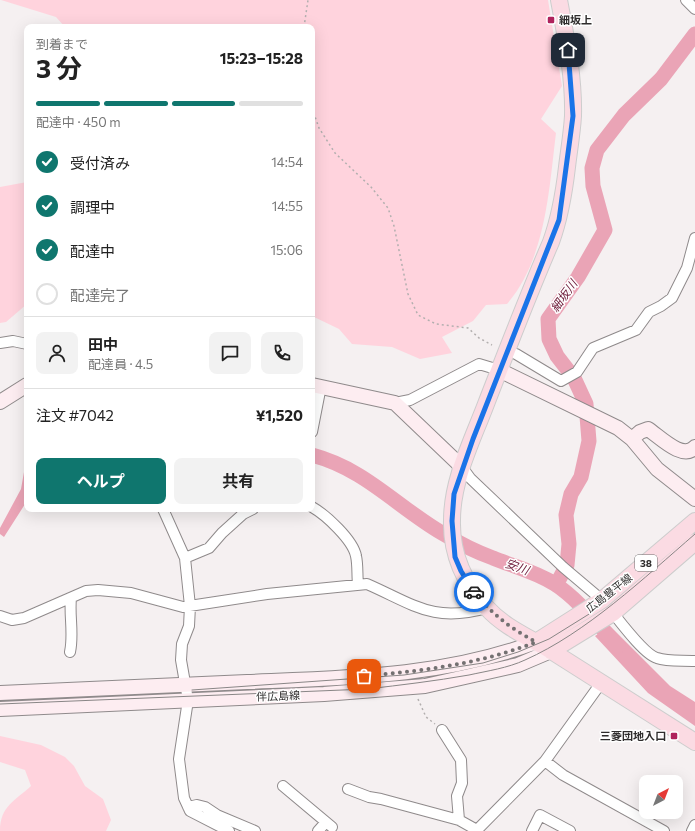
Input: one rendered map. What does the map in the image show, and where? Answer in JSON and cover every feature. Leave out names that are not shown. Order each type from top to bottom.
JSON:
[{"type":"main road","points":[[559,0],[567,44],[572,89],[573,116],[563,202],[559,220],[551,242],[499,370],[462,467],[454,494],[452,521],[455,557],[471,588],[487,608],[506,625],[552,651],[695,742]]},
{"type":"main road","points":[[499,370],[551,394],[618,428],[632,439],[657,469],[695,498]]},
{"type":"main road","points":[[316,385],[395,403],[462,467]]},
{"type":"main road","points":[[0,402],[24,387]]},
{"type":"main road","points":[[632,439],[640,432],[648,429],[679,451],[685,453],[691,451],[695,447]]},
{"type":"main road","name":"広島豊平線","points":[[536,642],[600,602],[695,521]]},
{"type":"main road","name":"広島豊平線","points":[[552,651],[611,614],[695,542]]},
{"type":"main road","name":"伴広島線","points":[[0,693],[322,679],[421,671],[508,653],[536,642]]},
{"type":"main road","name":"伴広島線","points":[[0,708],[324,694],[425,686],[484,674],[518,665],[552,651]]},
{"type":"main road","points":[[322,679],[324,694]]},
{"type":"street","points":[[686,0],[695,9]]},
{"type":"street","points":[[551,394],[564,380],[577,372],[593,348],[636,330],[649,312],[672,298],[687,268],[695,238]]},
{"type":"street","points":[[0,343],[12,341],[24,343]]},
{"type":"street","points":[[516,354],[564,380]]},
{"type":"street","points":[[395,403],[410,400],[479,364],[499,370]]},
{"type":"street","points":[[315,397],[316,385]]},
{"type":"street","points":[[462,467],[470,478],[600,602]]},
{"type":"street","points":[[315,509],[323,513],[352,545],[356,555],[358,584]]},
{"type":"street","points":[[164,512],[185,558],[190,606],[189,626],[182,644],[181,660],[188,700],[179,759],[184,798],[190,811],[229,831]]},
{"type":"street","points":[[185,558],[209,548],[222,532],[237,518],[248,512]]},
{"type":"street","points":[[0,616],[12,620],[24,618],[86,591],[98,590],[131,593],[183,606],[190,606],[267,594],[301,592],[358,584],[367,584],[427,612],[440,614],[468,614],[487,608]]},
{"type":"street","points":[[70,652],[73,625],[70,610],[71,598]]},
{"type":"street","points":[[611,614],[651,655],[657,658],[695,661]]},
{"type":"street","points":[[348,789],[369,797],[458,820],[476,830],[545,761],[601,683]]},
{"type":"street","points":[[442,730],[461,760],[462,783],[457,796],[458,820]]},
{"type":"street","points":[[545,761],[563,775],[664,831]]},
{"type":"street","points":[[283,786],[329,825],[318,831]]},
{"type":"street","points":[[188,807],[197,805],[205,807],[217,815],[254,831]]},
{"type":"street","points":[[532,831],[540,815],[570,831]]},
{"type":"street","points":[[692,831],[695,825]]},
{"type":"path","points":[[304,24],[308,0]]},
{"type":"path","points":[[315,117],[319,128],[335,153],[371,187],[388,208],[396,233],[408,294],[418,315],[436,324],[468,328],[479,338],[492,345]]},
{"type":"path","points":[[418,699],[426,717],[442,730]]},
{"type":"shaded area","points":[[1,0],[548,0],[562,86],[541,119],[556,133],[551,177],[544,223],[538,245],[520,286],[507,304],[486,305],[473,321],[442,337],[452,353],[420,359],[392,347],[352,344],[339,329],[315,317],[315,24],[62,24],[56,17]]},
{"type":"shaded area","points":[[24,183],[24,307],[6,322],[0,323],[0,187]]},
{"type":"shaded area","points":[[24,472],[24,506],[4,537],[0,534],[0,528],[21,489]]},
{"type":"shaded area","points":[[610,626],[670,686],[695,702],[695,726],[648,693],[595,636]]},
{"type":"shaded area","points":[[0,736],[41,745],[65,757],[74,766],[85,786],[103,799],[111,820],[106,831],[0,831],[3,816],[6,810],[14,800],[31,786],[25,770],[0,762]]},
{"type":"waterway","name":"細坂川","points":[[556,585],[567,565],[569,544],[566,515],[571,494],[581,477],[589,441],[586,404],[574,378],[557,356],[549,339],[548,319],[578,277],[605,230],[593,186],[592,168],[597,150],[624,115],[661,79],[695,34]]},
{"type":"waterway","name":"安川","points":[[315,456],[348,469],[380,489],[425,522],[473,550],[532,572],[555,584],[572,597],[618,646]]},
{"type":"tram line","points":[[0,704],[367,689],[444,679],[497,669],[525,660],[548,649],[570,635],[614,603],[695,534]]},
{"type":"tram line","points":[[192,690],[404,675],[483,663],[518,652],[549,639],[594,611]]},
{"type":"way so far","points":[[364,676],[421,671],[478,660],[508,653],[536,642],[506,625],[487,608],[474,592]]},
{"type":"place","name":"細坂上","points":[[551,20]]},
{"type":"place","name":"三菱団地入口","points":[[674,736]]},
{"type":"route","points":[[474,592],[461,571],[455,557],[452,538],[454,494],[462,467],[499,370],[559,220],[563,202],[573,116],[568,50]]}]
